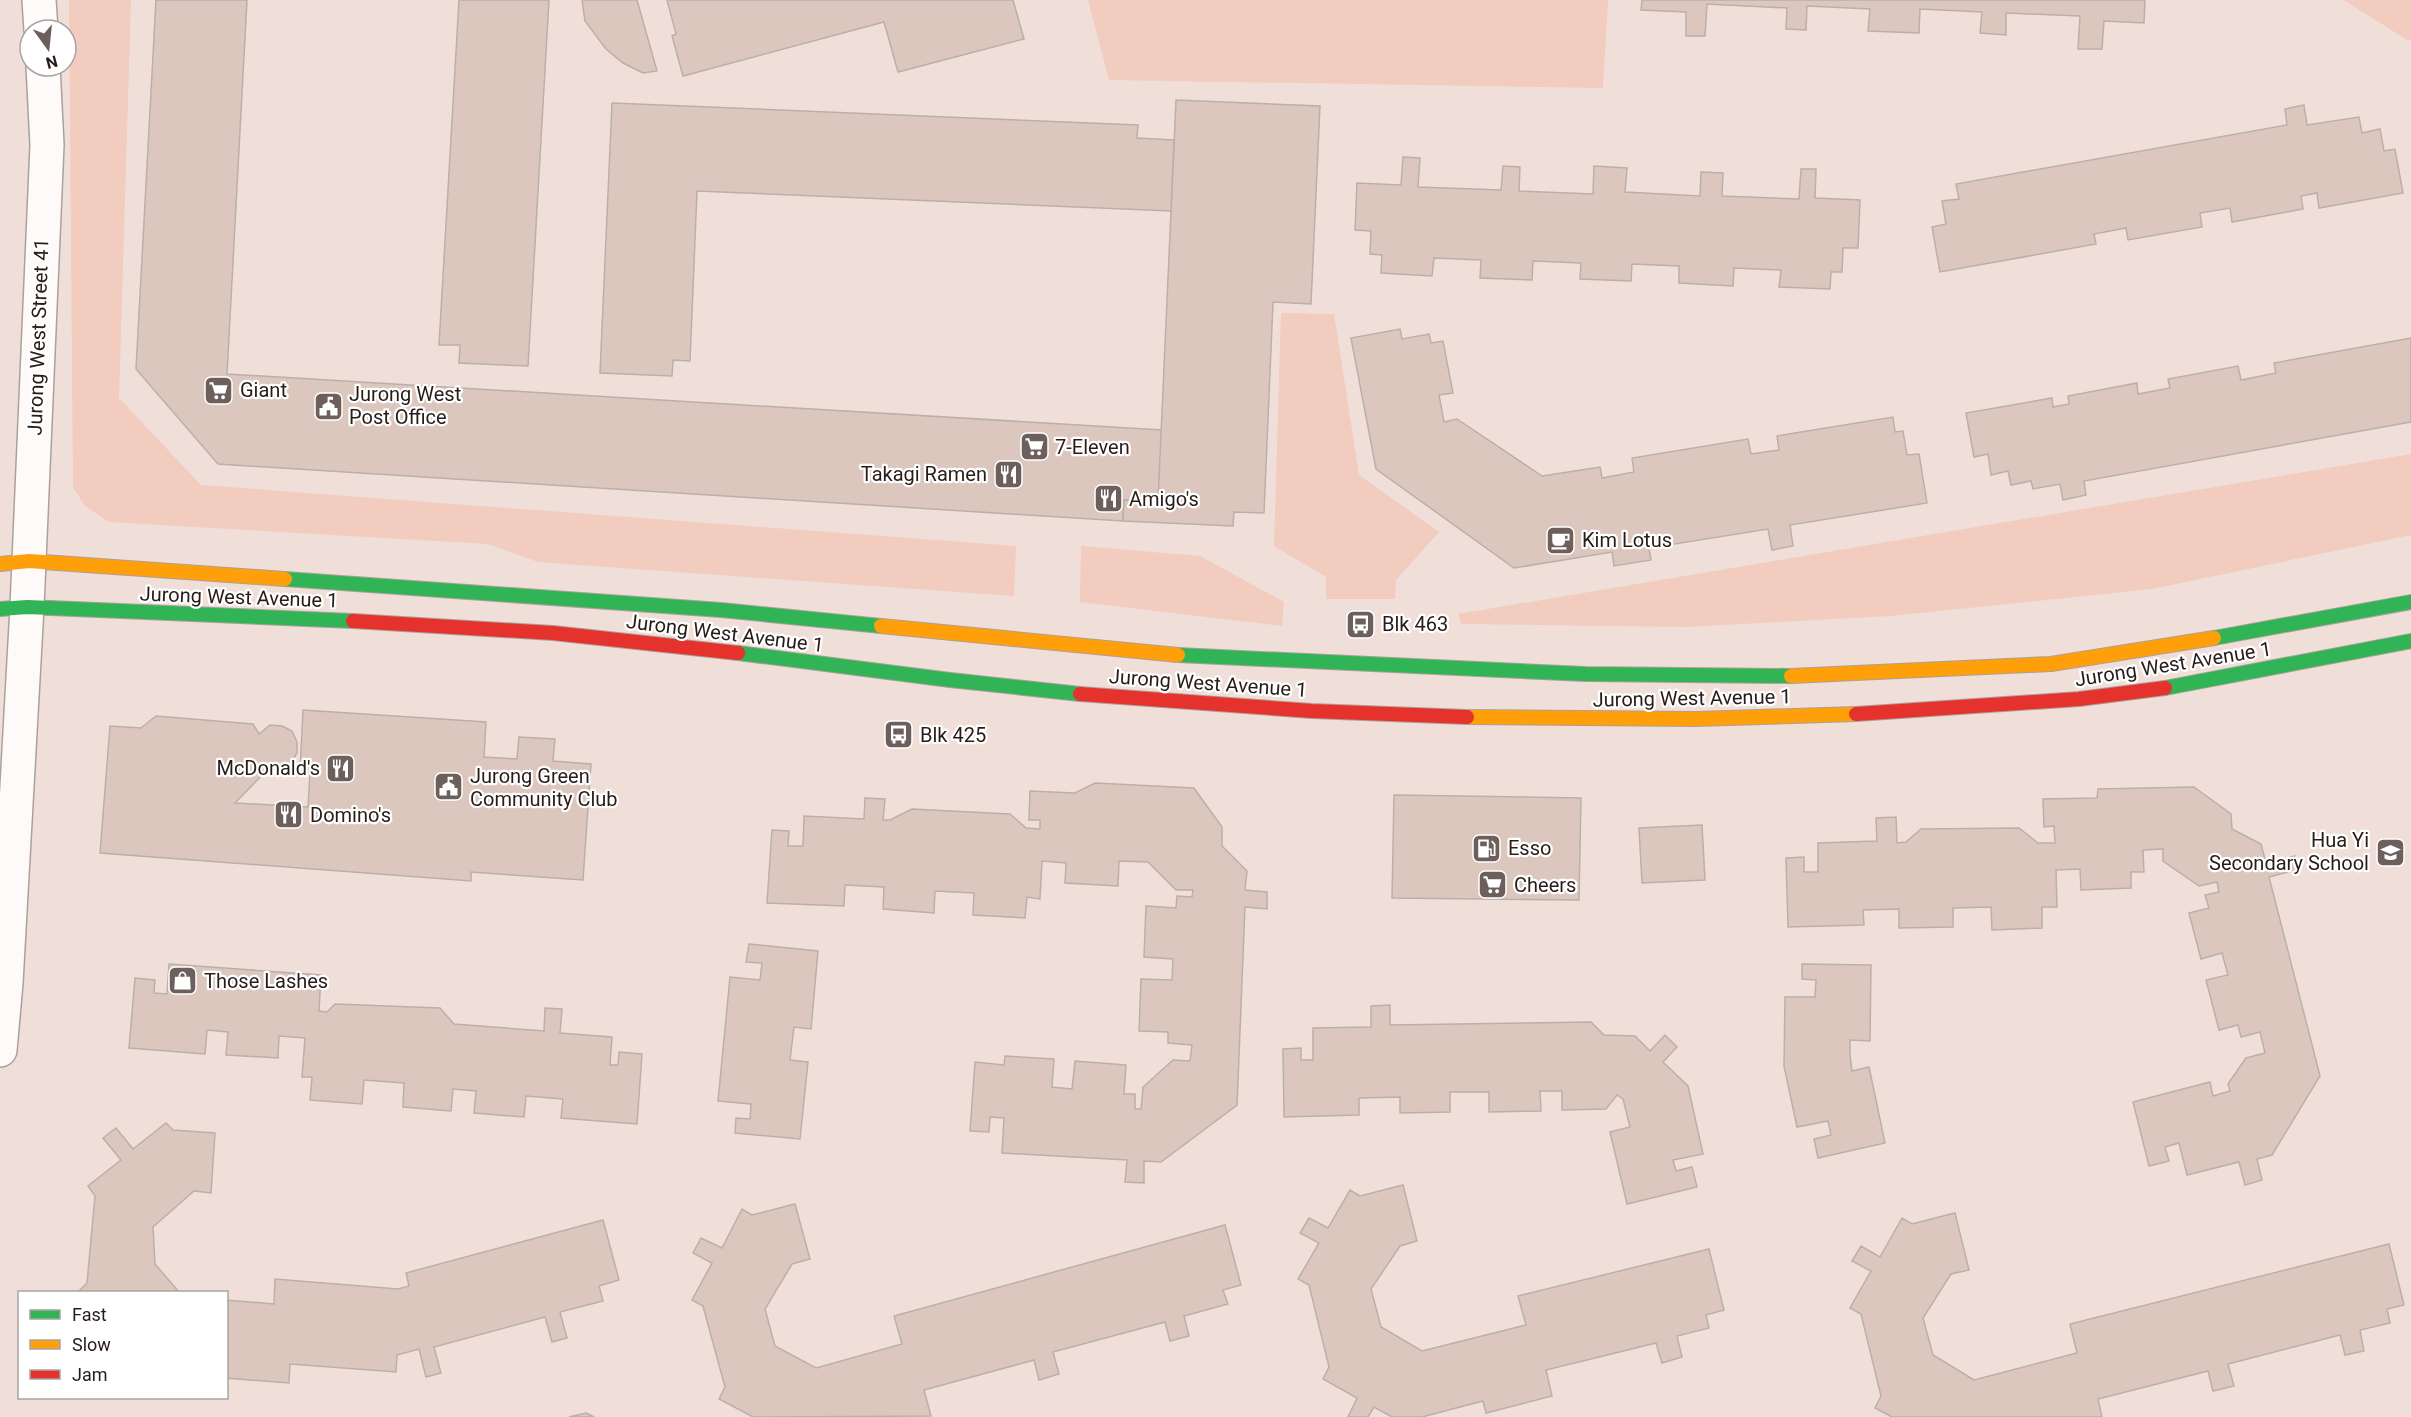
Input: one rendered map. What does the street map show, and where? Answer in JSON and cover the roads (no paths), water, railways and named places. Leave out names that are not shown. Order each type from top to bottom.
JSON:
[{"type":"street","points":[[39,0],[40,18]]},
{"type":"street","name":"Jurong West Street 41","points":[[0,1050],[14,562],[46,145],[43,78]]},
{"type":"street","name":"Jurong West Avenue 1","points":[[14,562],[721,610],[1168,655],[1585,674],[1807,676],[2051,664],[2199,641],[2411,602]]},
{"type":"street","name":"Jurong West Avenue 1","points":[[13,608],[343,620],[583,636],[1051,692],[1380,713],[1586,719],[1777,716],[2083,699],[2235,676],[2411,641]]},
{"type":"place","name":"Giant","points":[[219,390]]},
{"type":"place","name":"Jurong West Post Office","points":[[328,406]]},
{"type":"place","name":"7-Eleven","points":[[1034,447]]},
{"type":"place","name":"Takagi Ramen","points":[[1008,474]]},
{"type":"place","name":"Amigo's","points":[[1108,499]]},
{"type":"place","name":"Kim Lotus","points":[[1561,540]]},
{"type":"place","name":"Blk 463","points":[[1361,624]]},
{"type":"place","name":"Blk 425","points":[[899,735]]},
{"type":"place","name":"McDonald's","points":[[341,768]]},
{"type":"place","name":"Jurong Green Community Club","points":[[449,787]]},
{"type":"place","name":"Domino's","points":[[289,815]]},
{"type":"place","name":"Esso","points":[[1487,848]]},
{"type":"place","name":"Hua Yi Secondary School","points":[[2390,852]]},
{"type":"place","name":"Cheers","points":[[1493,885]]},
{"type":"place","name":"Those Lashes","points":[[183,981]]}]
